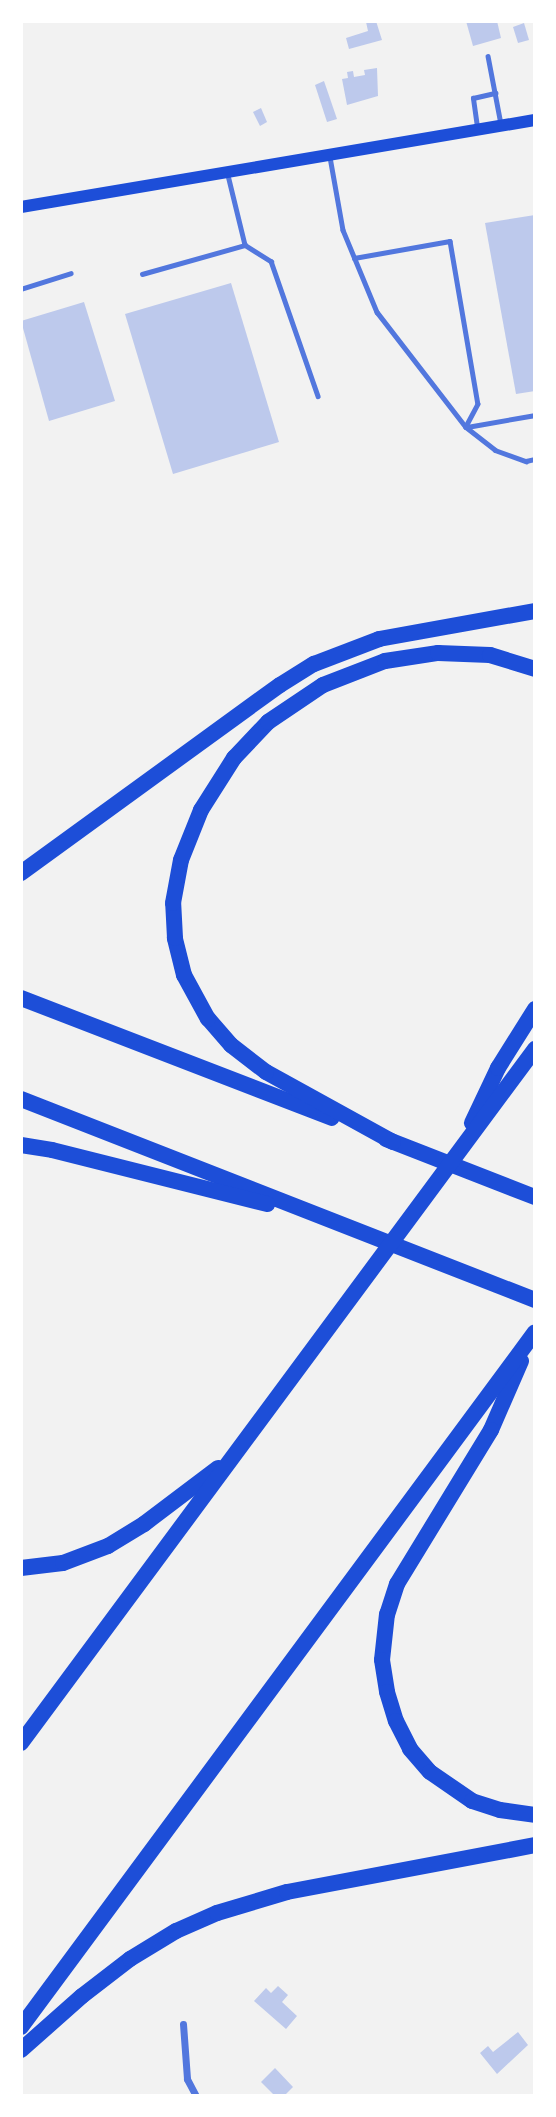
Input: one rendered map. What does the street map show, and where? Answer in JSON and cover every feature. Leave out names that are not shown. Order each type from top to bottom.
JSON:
[{"type":"highway","points":[[21,873],[280,685],[314,664],[353,647],[386,638],[535,611]]},
{"type":"highway","points":[[393,1142],[266,1072],[231,1045],[208,1019],[184,975],[174,938],[173,903],[181,860],[201,810],[234,758],[268,722],[323,685],[385,661],[438,653],[491,655],[535,669]]},
{"type":"highway","points":[[21,998],[535,1198]]},
{"type":"highway","points":[[454,1158],[498,1068],[535,1009]]},
{"type":"highway","points":[[21,1743],[535,1049]]},
{"type":"highway","points":[[21,1099],[535,1300]]},
{"type":"highway","points":[[21,1146],[52,1150],[334,1221]]},
{"type":"highway","points":[[534,1334],[491,1430],[402,1573],[387,1614],[382,1649],[385,1682],[392,1713],[405,1740],[423,1765],[445,1785],[472,1801],[500,1810],[535,1815]]},
{"type":"highway","points":[[21,2026],[534,1334]]},
{"type":"highway","points":[[21,1568],[63,1563],[108,1546],[144,1524],[234,1456]]},
{"type":"highway","points":[[21,2050],[119,1967],[164,1937],[202,1919],[287,1892],[535,1845]]},
{"type":"main road","points":[[21,207],[535,120]]},
{"type":"street","points":[[183,2024],[187,2079],[196,2096]]},
{"type":"lane","points":[[488,56],[501,125]]},
{"type":"lane","points":[[477,128],[473,98],[495,93]]},
{"type":"lane","points":[[329,153],[343,230],[377,312],[466,427],[495,450],[526,461],[535,459]]},
{"type":"lane","points":[[227,171],[245,245],[271,261],[318,396]]},
{"type":"lane","points":[[354,258],[450,241],[478,404],[466,427]]},
{"type":"lane","points":[[142,274],[245,245]]},
{"type":"lane","points":[[21,289],[71,273]]},
{"type":"lane","points":[[466,427],[535,415]]},
{"type":"building","points":[[376,21],[382,40],[349,49],[346,38],[368,31],[366,22]]},
{"type":"building","points":[[466,21],[497,21],[501,38],[473,46]]},
{"type":"building","points":[[524,23],[529,40],[518,43],[513,27]]},
{"type":"building","points":[[377,68],[378,96],[347,105],[342,79],[348,78],[347,72],[353,71],[354,77],[365,75],[364,70]]},
{"type":"building","points":[[324,81],[337,119],[327,122],[315,85]]},
{"type":"building","points":[[261,108],[267,122],[260,126],[253,112]]},
{"type":"building","points":[[535,215],[535,391],[516,394],[485,223]]},
{"type":"building","points":[[231,283],[279,442],[173,474],[125,314]]},
{"type":"building","points":[[84,302],[115,401],[49,421],[21,321]]},
{"type":"building","points":[[278,1986],[288,1995],[282,2002],[297,2016],[286,2029],[254,2001],[266,1988],[271,1993]]},
{"type":"building","points":[[518,2032],[528,2045],[497,2074],[480,2053],[488,2046],[493,2052]]},
{"type":"building","points":[[275,2068],[293,2087],[284,2096],[275,2096],[261,2082]]}]
